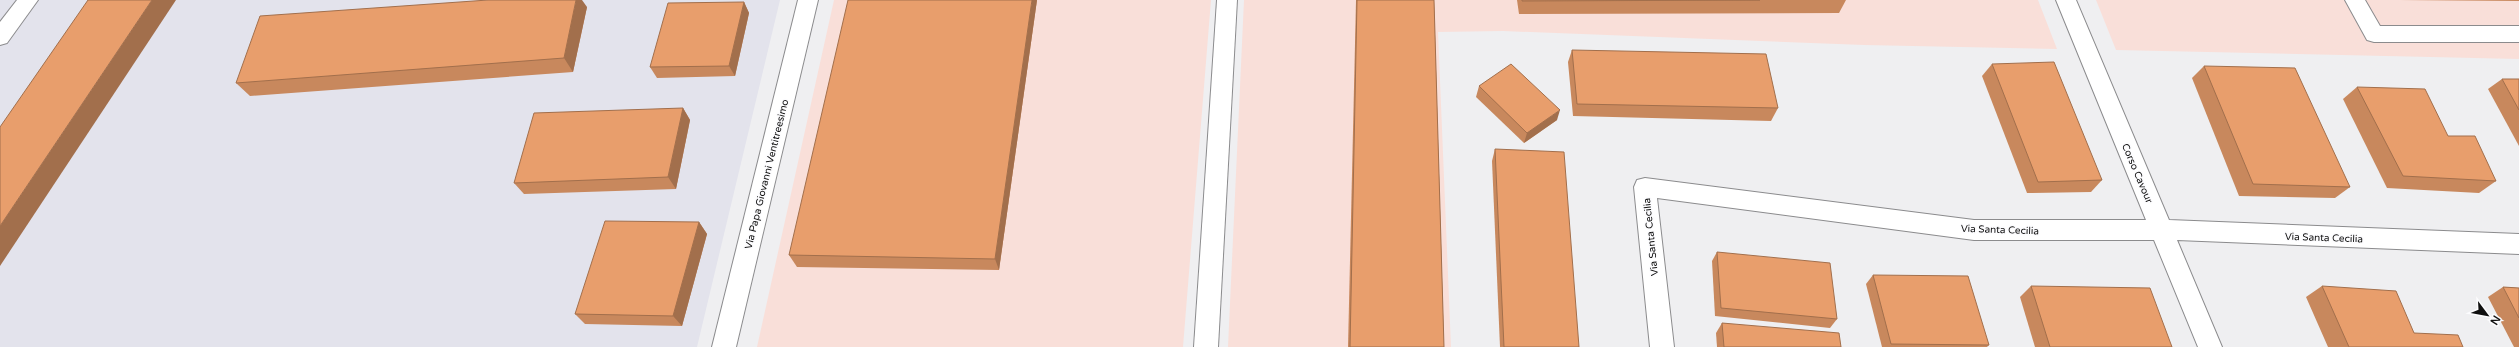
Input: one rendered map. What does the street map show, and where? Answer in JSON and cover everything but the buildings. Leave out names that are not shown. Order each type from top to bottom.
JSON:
[{"type":"street","points":[[0,37],[28,0]]},
{"type":"street","name":"Via Papa Giovanni Ventitreesimo","points":[[724,347],[808,0]]},
{"type":"street","points":[[1206,347],[1226,0]]},
{"type":"street","name":"Corso Cavour","points":[[2066,0],[2210,347]]},
{"type":"street","points":[[2355,0],[2374,34],[2519,34]]},
{"type":"street","name":"Via Santa Cecilia","points":[[1662,347],[1645,187],[1974,230],[2162,230],[2519,244]]},
{"type":"shaded area","points":[[0,0],[780,0],[697,347],[0,347]]},
{"type":"shaded area","points":[[834,0],[1211,0],[1183,347],[757,347]]},
{"type":"shaded area","points":[[1244,0],[2038,0],[2057,49],[1864,45],[1503,31],[1438,32],[1451,347],[1228,347]]},
{"type":"shaded area","points":[[2096,0],[2519,0],[2519,59],[2116,50]]}]
